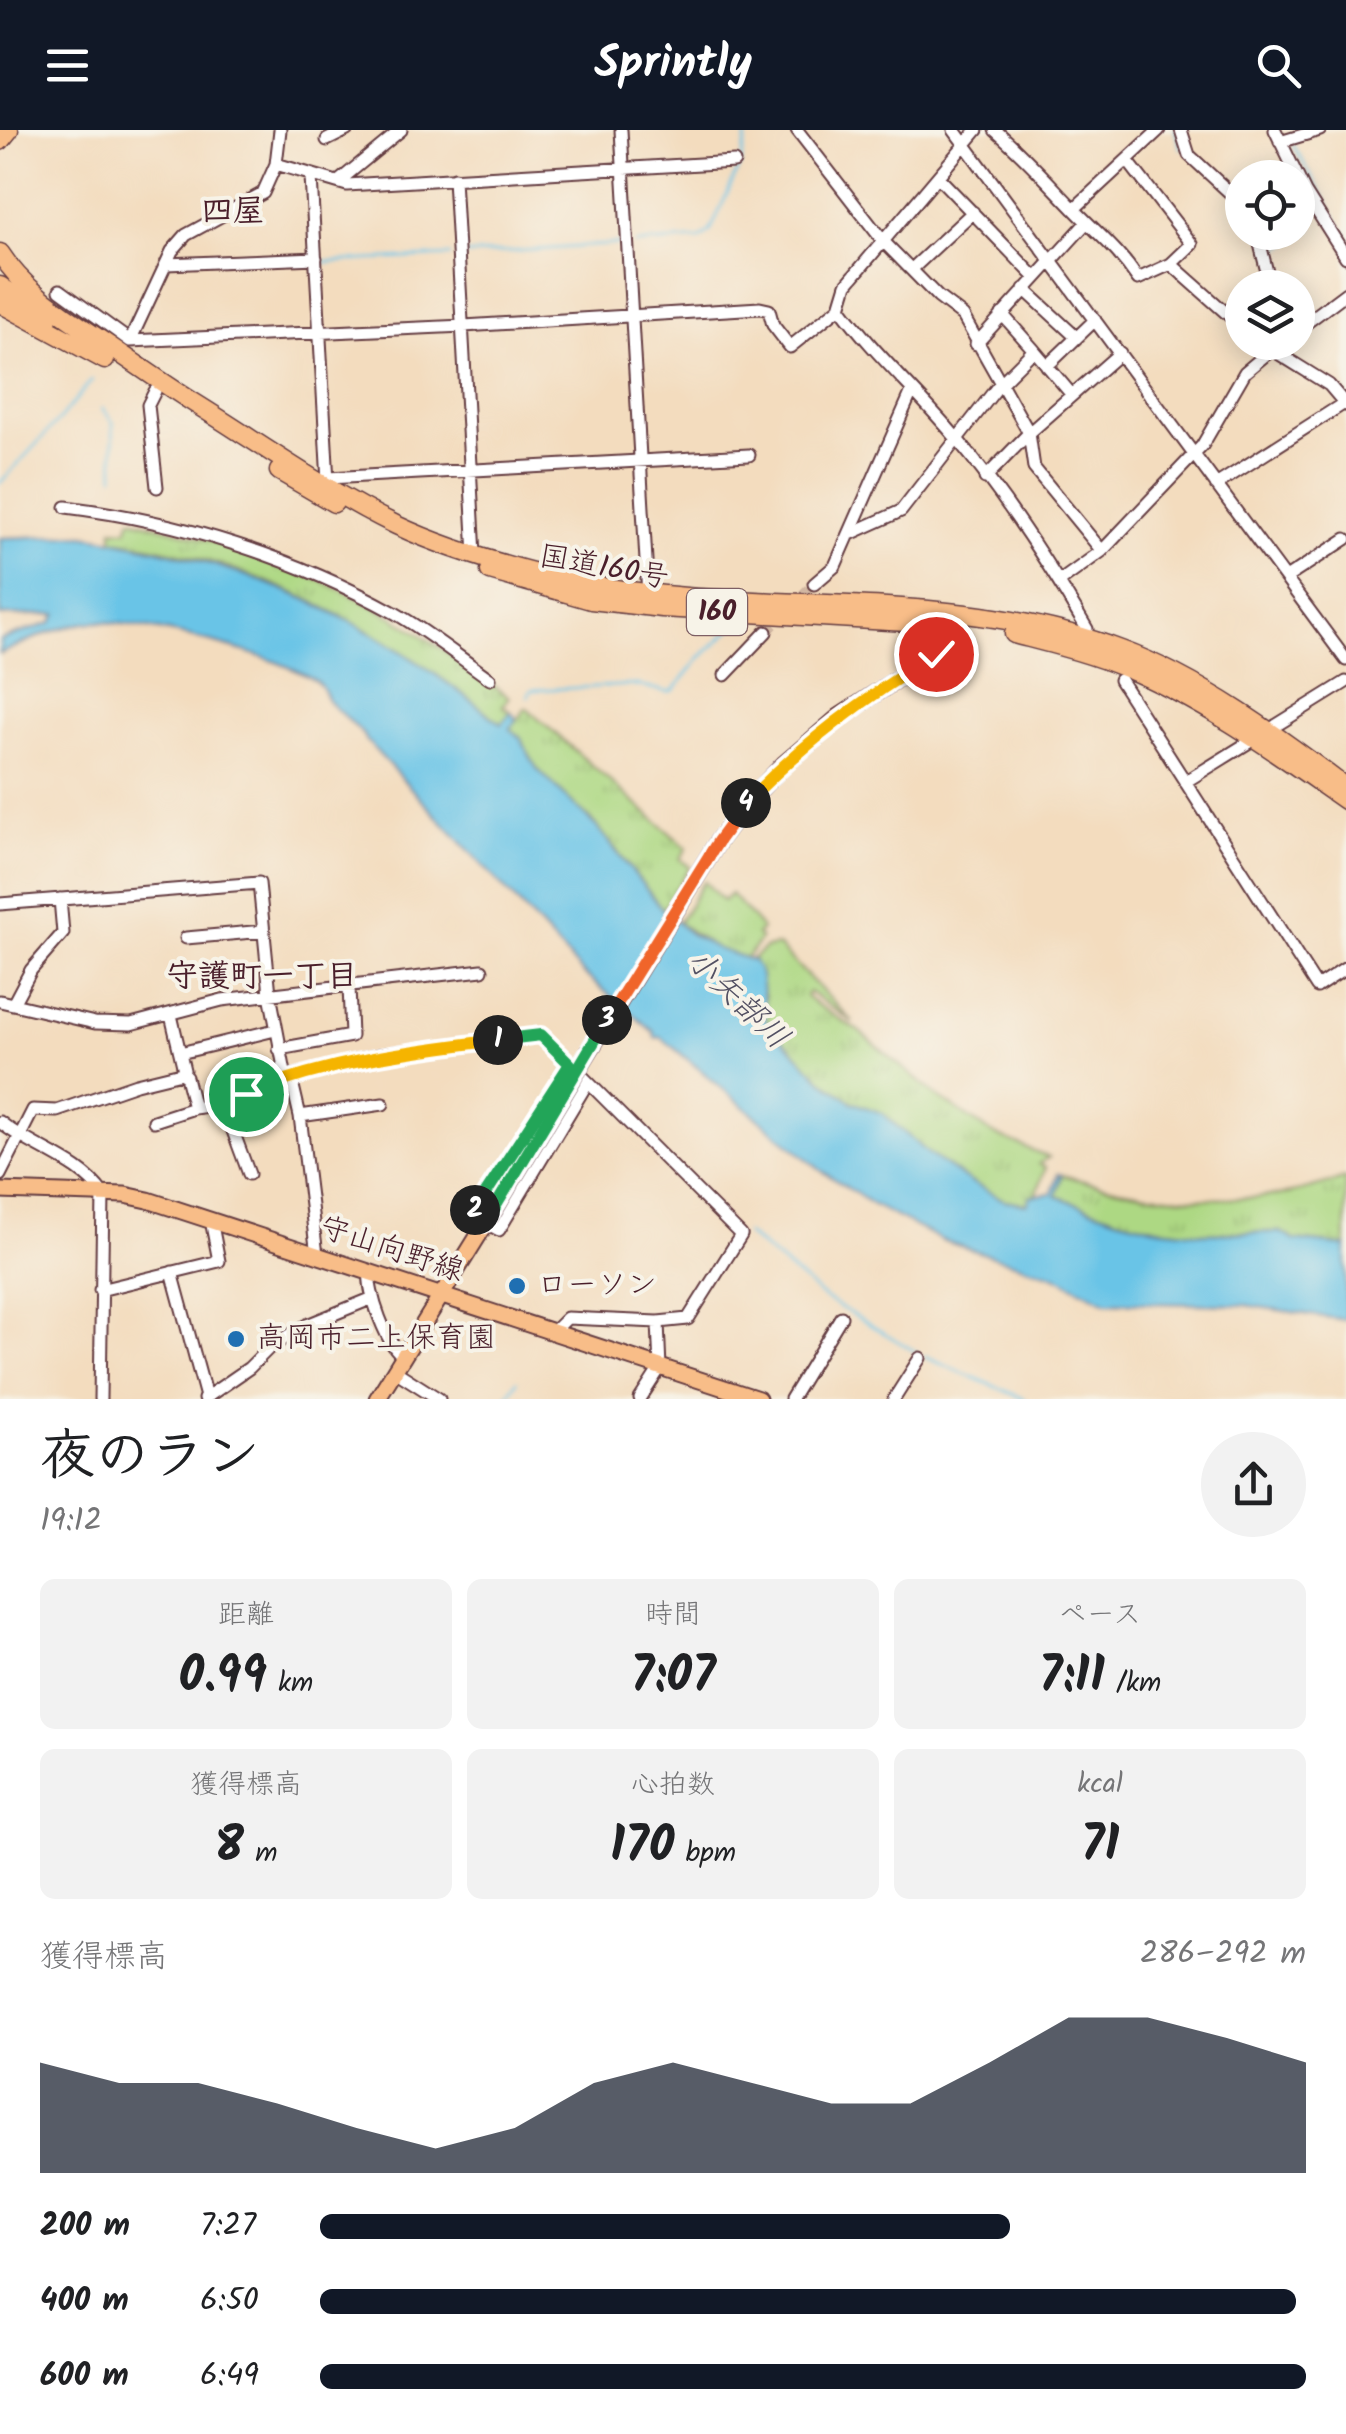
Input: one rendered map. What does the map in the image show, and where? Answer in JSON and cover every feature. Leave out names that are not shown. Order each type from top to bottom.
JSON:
[{"type":"highway","points":[[0,141],[9,130]]},
{"type":"highway","name":"160","points":[[0,253],[37,297],[109,355]]},
{"type":"highway","name":"160","points":[[0,284],[109,355]]},
{"type":"highway","name":"160","points":[[0,303],[109,355]]},
{"type":"highway","name":"国道160号","points":[[109,355],[154,391],[310,490],[405,541],[547,589],[591,600],[662,608],[953,619]]},
{"type":"highway","name":"国道160号","points":[[109,355],[398,525],[475,554],[560,579],[648,595],[953,619],[1010,633],[1122,666],[1262,736],[1346,788]]},
{"type":"highway","name":"国道160号","points":[[1262,736],[1346,801]]},
{"type":"main road","points":[[377,1399],[489,1218],[575,1065],[719,840],[784,764],[839,718],[936,654],[953,619]]},
{"type":"main road","name":"守山向野線","points":[[0,1191],[103,1194],[148,1200],[758,1399]]},
{"type":"street","points":[[130,341],[166,264],[186,234],[263,193],[276,164],[280,130]]},
{"type":"street","points":[[327,140],[347,130]]},
{"type":"street","points":[[338,182],[400,130]]},
{"type":"street","points":[[621,130],[648,595]]},
{"type":"street","points":[[797,130],[883,241],[938,297],[963,316],[1029,433],[1034,468],[1102,551]]},
{"type":"street","points":[[954,130],[1346,660]]},
{"type":"street","points":[[60,290],[130,341],[760,308],[768,310],[773,325],[790,347],[840,307],[847,284],[977,130]]},
{"type":"street","points":[[995,130],[1101,232],[1138,279],[1171,264],[1192,244],[1127,160]]},
{"type":"street","points":[[1074,209],[1160,130]]},
{"type":"street","points":[[1181,130],[1189,154],[1225,188]]},
{"type":"street","points":[[1320,130],[1284,138],[1305,192],[1346,257]]},
{"type":"street","points":[[276,164],[348,185],[734,162]]},
{"type":"street","points":[[311,176],[328,482],[470,470],[749,456]]},
{"type":"street","points":[[938,177],[1035,277]]},
{"type":"street","points":[[454,178],[475,554]]},
{"type":"street","points":[[912,268],[972,212]]},
{"type":"street","points":[[976,344],[1087,222]]},
{"type":"street","points":[[166,264],[316,258]]},
{"type":"street","points":[[1171,264],[1225,312]]},
{"type":"street","points":[[1024,290],[1076,337]]},
{"type":"street","points":[[1315,316],[1346,293]]},
{"type":"street","points":[[840,307],[958,439],[1059,582],[1087,629]]},
{"type":"street","points":[[1002,314],[1072,396]]},
{"type":"street","points":[[1048,366],[1095,320]]},
{"type":"street","points":[[850,534],[901,511],[1000,385],[1034,350]]},
{"type":"street","points":[[985,478],[1029,433],[1120,353]]},
{"type":"street","points":[[1059,582],[1102,551],[1202,446],[1255,360]]},
{"type":"street","points":[[1216,484],[1345,403],[1329,385],[1287,360]]},
{"type":"street","points":[[154,391],[148,405],[157,487]]},
{"type":"street","points":[[814,584],[836,566],[912,391]]},
{"type":"street","points":[[66,507],[119,514],[234,542],[397,614],[490,680]]},
{"type":"street","points":[[1286,578],[1346,540]]},
{"type":"street","points":[[724,675],[766,632]]},
{"type":"street","points":[[1120,680],[1317,987],[1346,968]]},
{"type":"street","points":[[1186,782],[1346,682]]},
{"type":"street","points":[[0,904],[259,882],[275,1030],[300,1116],[316,1255]]},
{"type":"street","points":[[60,899],[63,933],[7,1002],[95,1023],[131,1024],[222,1000],[482,970]]},
{"type":"street","points":[[186,938],[264,931]]},
{"type":"street","points":[[279,1049],[351,1036],[349,986]]},
{"type":"street","points":[[0,1175],[34,1110],[57,1111],[181,1073],[184,1070],[172,1015]]},
{"type":"street","points":[[312,1028],[314,1043]]},
{"type":"street","points":[[180,1053],[275,1030]]},
{"type":"street","points":[[154,1121],[194,1108],[223,1104],[286,1078],[379,1054],[541,1035],[741,1235],[688,1319],[658,1322],[567,1318],[553,1332]]},
{"type":"street","points":[[181,1073],[186,1077],[194,1108]]},
{"type":"street","points":[[489,1218],[496,1230],[503,1225],[588,1082]]},
{"type":"street","points":[[223,1104],[248,1174]]},
{"type":"street","points":[[300,1116],[384,1104]]},
{"type":"street","points":[[0,1122],[20,1140],[94,1180],[103,1194],[100,1399]]},
{"type":"street","points":[[100,1290],[218,1261],[211,1220]]},
{"type":"street","points":[[172,1272],[205,1398],[249,1368],[270,1347],[307,1325],[374,1298]]},
{"type":"street","points":[[370,1272],[374,1298],[394,1350],[404,1356]]},
{"type":"street","points":[[790,1399],[841,1316]]},
{"type":"street","points":[[640,1399],[660,1368],[658,1322]]},
{"type":"street","points":[[894,1399],[920,1358]]},
{"type":"street","points":[[394,1371],[438,1399]]},
{"type":"green space","points":[[131,519],[263,558],[359,599],[420,634],[509,697],[503,706],[511,712],[501,725],[414,660],[367,631],[270,583],[167,550],[113,540],[113,529],[127,530]]},
{"type":"green space","points":[[526,708],[687,848],[680,859],[690,867],[663,910],[598,827],[537,769],[520,737],[509,729]]},
{"type":"green space","points":[[704,881],[723,901],[731,894],[762,929],[757,935],[761,939],[746,958],[718,950],[678,923]]},
{"type":"green space","points":[[778,946],[853,1022],[809,992],[806,996],[810,1000],[860,1032],[934,1094],[995,1135],[1049,1157],[1039,1164],[1046,1167],[1036,1196],[1030,1196],[1028,1204],[1004,1200],[969,1181],[930,1155],[882,1114],[852,1102],[822,1080],[766,1022],[765,997],[751,960],[765,948]]},
{"type":"green space","points":[[1062,1175],[1145,1193],[1230,1199],[1286,1194],[1346,1178],[1346,1246],[1294,1240],[1280,1232],[1204,1233],[1157,1228],[1117,1218],[1056,1196]]},
{"type":"water","name":"小矢部川","points":[[84,535],[144,546],[255,578],[356,624],[452,686],[501,724],[511,712],[517,720],[510,729],[520,737],[537,769],[597,827],[663,910],[689,933],[718,949],[754,961],[761,975],[766,1022],[822,1080],[852,1102],[882,1113],[930,1155],[969,1181],[1004,1200],[1027,1204],[1030,1196],[1052,1193],[1058,1174],[1062,1175],[1056,1196],[1157,1228],[1204,1233],[1280,1232],[1294,1240],[1346,1246],[1346,1320],[1245,1305],[1106,1302],[1053,1275],[944,1241],[875,1206],[819,1169],[661,1037],[655,1038],[654,1032],[583,973],[330,703],[318,683],[277,662],[246,652],[115,623],[70,626],[0,654],[0,640],[51,623],[57,614],[0,616],[0,538]]},
{"type":"waterway","points":[[636,244],[700,239],[710,232],[741,162],[748,130]]},
{"type":"waterway","points":[[1175,130],[1181,148]]},
{"type":"waterway","points":[[1293,145],[1346,235]]},
{"type":"waterway","points":[[462,255],[620,244]]},
{"type":"waterway","points":[[1270,254],[1277,250]]},
{"type":"waterway","points":[[322,262],[450,256]]},
{"type":"waterway","points":[[127,330],[155,275]]},
{"type":"waterway","points":[[0,483],[92,380]]},
{"type":"waterway","points":[[102,408],[113,422],[114,476]]},
{"type":"waterway","points":[[528,697],[531,690],[637,685],[674,690],[732,628]]},
{"type":"waterway","points":[[745,1233],[826,1299],[918,1353]]},
{"type":"waterway","points":[[925,1357],[1025,1399]]},
{"type":"waterway","points":[[506,1399],[517,1381]]},
{"type":"tunnel","points":[[766,632],[814,584]]},
{"type":"place","name":"ローソン","points":[[517,1286]]},
{"type":"place","name":"高岡市二上保育園","points":[[236,1339]]},
{"type":"district","name":"四屋","points":[[233,212]]},
{"type":"district","name":"守護町一丁目","points":[[262,977]]},
{"type":"route","points":[[246,1094],[286,1078],[379,1054],[541,1035],[570,1064],[475,1212],[473,1216],[485,1224],[590,1047],[719,840],[746,804],[784,764],[839,718],[936,654]]}]
